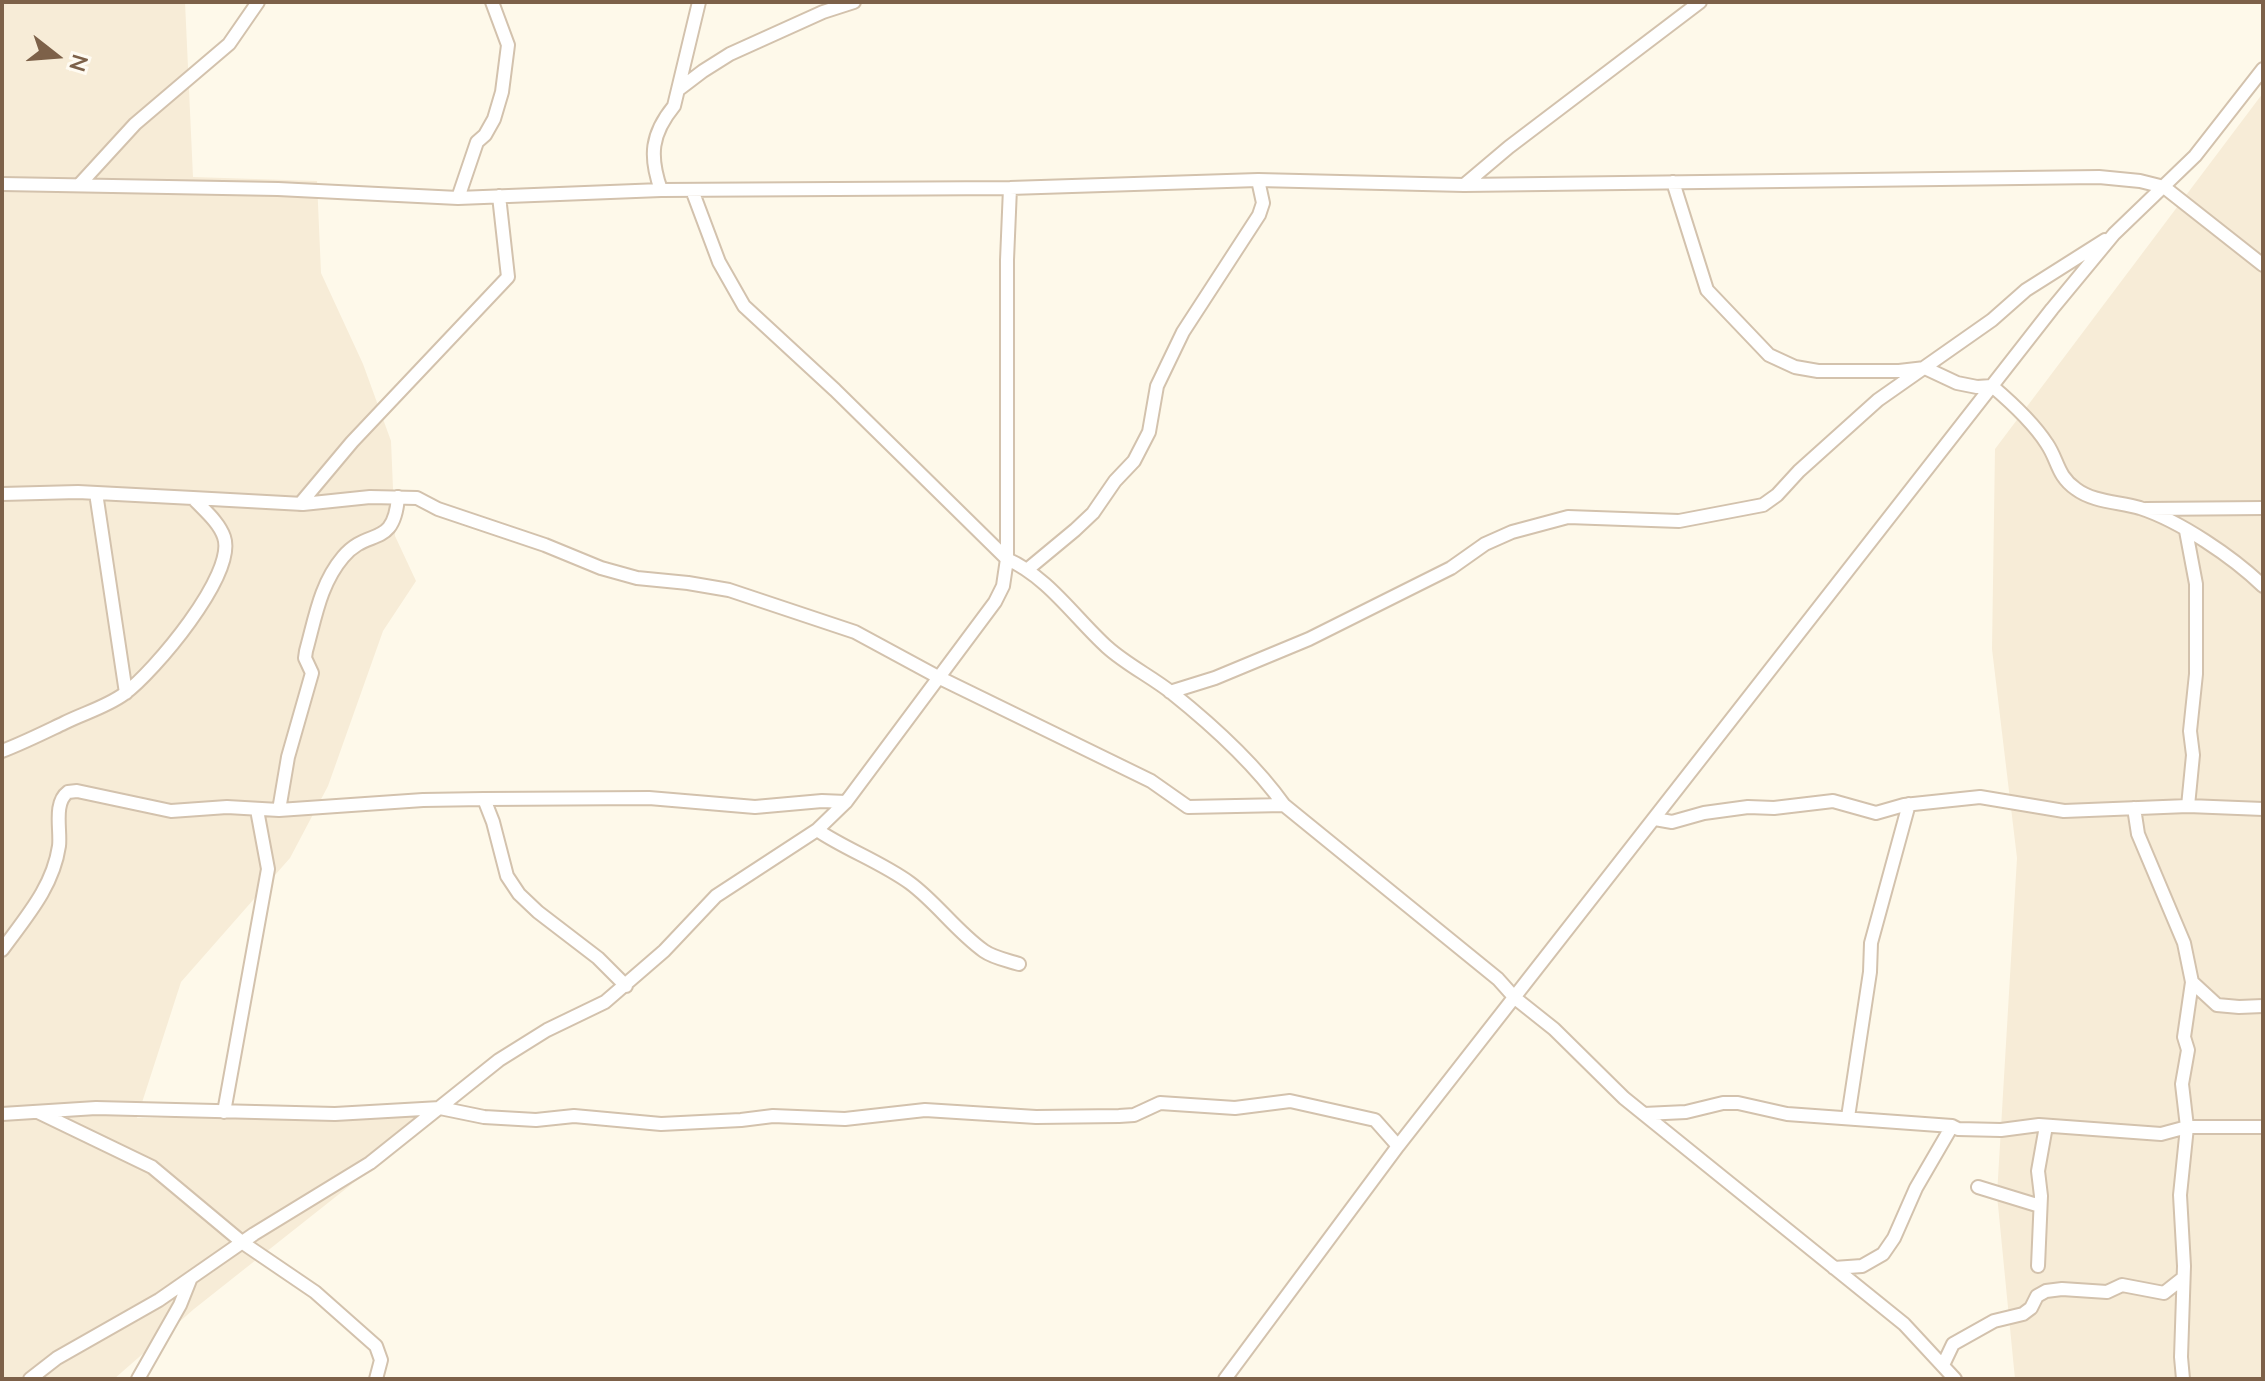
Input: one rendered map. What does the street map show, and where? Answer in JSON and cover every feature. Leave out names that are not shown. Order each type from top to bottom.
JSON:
[{"type":"street","points":[[80,184],[135,124],[229,44],[258,2]]},
{"type":"street","points":[[458,198],[477,142],[494,119],[502,92],[508,45],[492,2]]},
{"type":"street","points":[[661,190],[653,167],[654,142],[664,119],[674,106],[699,2]]},
{"type":"street","points":[[678,90],[730,54],[823,12],[854,2]]},
{"type":"street","points":[[1464,185],[1509,147],[1700,2]]},
{"type":"street","points":[[1225,1379],[1398,1146],[1992,386],[2114,234],[2195,156],[2263,69]]},
{"type":"street","points":[[2,184],[458,198],[661,190],[1010,188],[1258,180],[1464,185],[2099,177],[2164,187],[2263,265]]},
{"type":"street","points":[[1028,569],[1093,513],[1145,445],[1157,386],[1183,332],[1259,215],[1263,203],[1258,180]]},
{"type":"street","points":[[1673,182],[1707,290],[1769,355],[1795,367],[1818,371],[1925,368],[1957,383],[1992,386],[2041,436],[2048,445],[2056,468],[2076,490],[2096,499],[2144,509],[2263,508]]},
{"type":"street","points":[[39,1376],[190,1280],[254,1234],[370,1163],[499,1060],[547,1030],[605,1002],[664,951],[716,896],[817,830],[846,802],[940,678],[995,602],[1003,586],[1007,559],[1007,260],[1010,188]]},
{"type":"street","points":[[692,190],[719,262],[744,306],[1007,559],[1028,569],[1110,649],[1170,692],[1267,781],[1284,805],[1498,979],[1515,998],[1554,1029],[1584,1061],[1644,1114],[1904,1324],[1955,1379]]},
{"type":"street","points":[[300,504],[352,442],[508,277],[499,196]]},
{"type":"street","points":[[1170,692],[1215,678],[1309,639],[1451,568],[1485,544],[1512,532],[1568,517],[1679,521],[1763,505],[1878,400],[1992,320],[2026,290],[2114,234]]},
{"type":"street","points":[[2,494],[96,493],[300,504],[417,498],[438,509],[613,571],[637,578],[729,590],[855,632],[940,678],[1151,781],[1188,807],[1284,805]]},
{"type":"street","points":[[96,493],[126,693]]},
{"type":"street","points":[[279,810],[288,757],[312,673],[305,658],[306,651],[326,581],[344,555],[358,544],[384,534],[397,519],[398,497]]},
{"type":"street","points":[[2,751],[95,711],[126,693],[194,619],[220,565],[225,545],[224,536],[193,498]]},
{"type":"street","points":[[2144,509],[2216,547],[2263,586]]},
{"type":"street","points":[[2186,531],[2196,584],[2196,674],[2190,731],[2193,755],[2188,806]]},
{"type":"street","points":[[2,950],[34,907],[51,877],[59,847],[61,801],[68,792],[77,791],[171,811],[227,807],[279,810],[484,799],[649,798],[755,807],[846,802]]},
{"type":"street","points":[[1655,819],[1672,822],[1704,813],[1748,807],[1774,808],[1833,801],[1876,813],[1909,804],[1980,797],[2064,811],[2188,806],[2263,809]]},
{"type":"street","points":[[484,799],[507,876],[519,894],[598,958],[626,986]]},
{"type":"street","points":[[1848,1117],[1870,972],[1871,943],[1909,804]]},
{"type":"street","points":[[2134,808],[2138,834],[2184,943],[2192,982],[2184,1037],[2188,1050],[2182,1084],[2187,1127],[2180,1195],[2183,1379]]},
{"type":"street","points":[[224,1112],[268,869],[257,810]]},
{"type":"street","points":[[817,830],[847,850],[890,869],[910,883],[985,951],[1019,964]]},
{"type":"street","points":[[2192,982],[2217,1005],[2263,1006]]},
{"type":"street","points":[[2,1114],[96,1108],[335,1114],[440,1108],[484,1117],[536,1120],[574,1116],[661,1124],[773,1116],[845,1119],[925,1110],[1036,1117],[1119,1116],[1134,1115],[1160,1103],[1235,1108],[1290,1101],[1310,1103],[1375,1120],[1398,1146]]},
{"type":"street","points":[[1644,1114],[1686,1112],[1723,1103],[1738,1103],[1787,1114],[1952,1126],[1958,1129],[2001,1130],[2046,1126],[2161,1134],[2187,1127],[2263,1127]]},
{"type":"street","points":[[37,1112],[82,1136],[143,1161],[243,1243],[315,1292],[376,1346],[381,1360],[376,1379]]},
{"type":"street","points":[[1834,1268],[1862,1266],[1883,1254],[1952,1126]]},
{"type":"street","points":[[2038,1266],[2038,1171],[2046,1126]]},
{"type":"street","points":[[1978,1187],[2040,1206]]},
{"type":"street","points":[[1943,1365],[1953,1344],[1994,1321],[2023,1314],[2031,1308],[2037,1296],[2046,1291],[2107,1292],[2122,1285],[2164,1293],[2183,1278]]},
{"type":"street","points":[[138,1379],[180,1305],[190,1280]]},
{"type":"shaded area","points":[[2,2],[185,2],[193,177],[317,181],[321,273],[363,364],[391,441],[395,536],[416,581],[383,631],[328,786],[290,858],[181,982],[137,1118],[439,1115],[194,1309],[114,1379],[2,1379]]},
{"type":"shaded area","points":[[2263,93],[2263,1379],[2015,1379],[1997,1195],[2017,858],[1992,649],[1995,449]]}]
